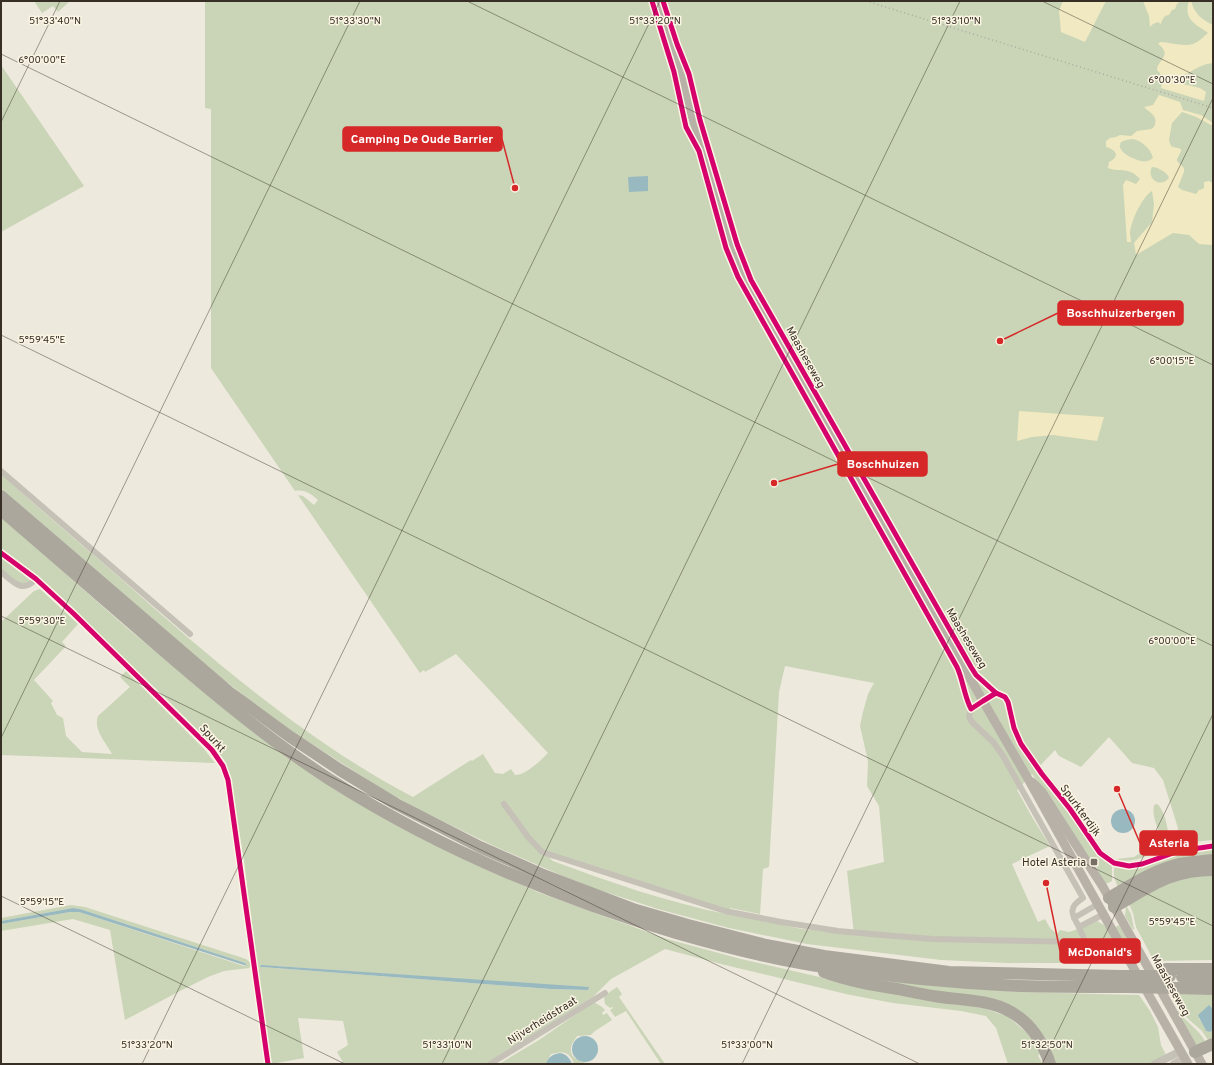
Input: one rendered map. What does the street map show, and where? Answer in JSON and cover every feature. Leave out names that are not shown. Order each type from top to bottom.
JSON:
[{"type":"highway","points":[[1,496],[229,692],[289,736],[340,770],[396,804],[480,847],[541,874],[616,903],[673,921],[766,945],[824,956],[950,972],[1104,976],[1119,973],[1168,973],[1213,969]]},
{"type":"highway","points":[[1,510],[222,700],[322,774],[386,813],[474,859],[532,884],[640,922],[710,943],[798,963],[916,979],[1018,986],[1213,989]]},
{"type":"highway","points":[[1111,902],[1147,876],[1170,867],[1186,863],[1213,860]]},
{"type":"highway","points":[[1111,902],[1174,875],[1197,870],[1213,870]]},
{"type":"highway","points":[[798,963],[840,978],[939,997],[984,1002],[1003,1008],[1022,1019],[1031,1028],[1043,1045],[1050,1064]]},
{"type":"highway","points":[[1168,973],[1213,978]]},
{"type":"highway","points":[[1187,1056],[1213,1044]]},
{"type":"main road","name":"Maasheseweg","points":[[658,1],[727,231],[739,265],[749,287],[1098,904],[1187,1056],[1202,1064]]},
{"type":"main road","name":"Maasheseweg","points":[[1027,777],[1042,792],[1111,902],[1187,1056]]},
{"type":"main road","points":[[1098,904],[1111,902]]},
{"type":"main road","points":[[1104,914],[1111,902]]},
{"type":"street","points":[[1,471],[190,634]]},
{"type":"street","name":"Spurkt","points":[[1,553],[36,579],[74,614],[212,750],[223,766],[228,780],[268,1064]]},
{"type":"street","points":[[1,572],[17,585],[22,586],[28,586],[36,579]]},
{"type":"street","name":"Spurkterdijk","points":[[983,701],[996,693],[1005,697],[1008,702],[1014,728],[1021,744],[1042,774],[1070,809],[1100,853],[1114,862],[1129,866],[1142,864],[1179,850],[1213,846]]},
{"type":"street","points":[[504,804],[528,837],[542,852],[726,911],[781,922],[882,935],[933,939],[1086,942],[1072,916],[1072,909],[1075,903],[1083,898],[1003,756],[994,743],[972,722],[969,717],[971,709],[983,701]]},
{"type":"street","points":[[1074,918],[1098,904]]},
{"type":"street","points":[[1079,928],[1104,914]]},
{"type":"street","name":"Nijverheidstraat","points":[[490,1064],[605,994]]},
{"type":"street","points":[[1154,1064],[1187,1056]]},
{"type":"street","points":[[1174,1064],[1187,1056]]},
{"type":"green space","points":[[34,1],[70,1],[58,12],[53,6],[42,13]]},
{"type":"green space","points":[[205,1],[1213,1],[1213,840],[1193,842],[1174,847],[1169,840],[1175,837],[1178,828],[1163,780],[1154,768],[1132,763],[1109,737],[1081,767],[1059,756],[1055,750],[1036,770],[1112,865],[1112,881],[1106,884],[1103,881],[1095,864],[1089,858],[1032,774],[1017,790],[1050,846],[1012,864],[1038,922],[1045,919],[1050,928],[1057,934],[1060,930],[1069,932],[1078,929],[1081,937],[1073,944],[1096,944],[1113,948],[1117,951],[1122,963],[1007,963],[941,960],[807,944],[729,928],[658,909],[593,888],[563,876],[494,846],[416,808],[382,789],[287,728],[219,676],[1,488],[1,474],[224,668],[297,724],[335,750],[373,775],[413,797],[483,754],[495,773],[503,774],[511,769],[515,775],[524,773],[548,753],[456,654],[425,672],[424,670],[420,673],[298,495],[303,496],[314,505],[318,500],[305,491],[295,491],[211,368],[211,109],[205,108]],"holes":[[[785,666],[874,683],[868,694],[860,726],[868,761],[867,786],[879,806],[884,862],[847,871],[854,934],[802,929],[729,914],[730,908],[760,914],[763,869],[769,867],[779,692]],[[549,858],[561,860],[726,914],[682,904],[638,891],[574,869]]]},
{"type":"green space","points":[[1,65],[84,186],[1,232]]},
{"type":"green space","points":[[1,517],[127,628],[209,696],[276,747],[511,880],[540,893],[667,939],[741,959],[867,988],[983,1008],[1007,1016],[1026,1032],[1036,1045],[1040,1053],[1038,1056],[1043,1064],[1008,1064],[996,1028],[986,1016],[961,1011],[893,1003],[846,994],[665,949],[611,979],[593,997],[485,1064],[339,1064],[343,1062],[337,1052],[348,1045],[343,1021],[298,1018],[304,1058],[271,1064],[257,968],[244,860],[226,763],[199,731],[154,687],[50,588],[1,548]],"holes":[[[275,966],[588,988],[588,990],[550,989],[262,967]]]},
{"type":"green space","points":[[1,557],[31,581],[28,584],[19,583],[1,570]]},
{"type":"green space","points":[[40,589],[78,624],[62,642],[66,646],[34,680],[53,701],[51,703],[57,715],[63,718],[66,736],[82,752],[112,754],[101,736],[97,726],[97,721],[98,716],[130,687],[120,677],[126,671],[204,749],[215,763],[1,755],[1,622],[34,591]]},
{"type":"green space","points":[[1157,804],[1165,817],[1168,833],[1163,834],[1159,832],[1154,812],[1154,805]]},
{"type":"green space","points":[[1156,838],[1164,843],[1165,848],[1135,860],[1116,859],[1134,857],[1148,848]]},
{"type":"green space","points":[[1213,847],[1213,855],[1200,855],[1177,860],[1118,887],[1115,879],[1115,866]]},
{"type":"green space","points":[[1213,872],[1213,960],[1154,961],[1136,927],[1133,913],[1129,904],[1176,879]]},
{"type":"green space","points":[[71,905],[85,907],[246,959],[251,963],[251,966],[249,968],[224,971],[208,977],[125,1020],[110,930],[73,919],[1,931],[1,924],[70,912],[79,912],[244,966],[247,965],[245,963],[80,909],[73,908],[1,921],[1,918]]},
{"type":"green space","points":[[1126,905],[1131,914],[1133,930],[1125,916]]},
{"type":"green space","points":[[1097,921],[1104,925],[1107,929],[1123,957],[1110,942],[1105,940],[1091,940],[1085,935],[1081,928]]},
{"type":"green space","points":[[1119,925],[1140,963],[1136,963],[1114,928]]},
{"type":"green space","points":[[829,972],[1019,992],[1139,995],[1150,1011],[1158,1027],[1161,1045],[1166,1055],[1151,1064],[1052,1064],[1020,1014]]},
{"type":"green space","points":[[617,987],[622,994],[619,997],[665,1064],[661,1064],[626,1011],[615,1017],[610,1010],[613,1008],[610,1008],[605,1004],[604,996]]},
{"type":"green space","points":[[1172,993],[1213,993],[1213,1009],[1209,1006],[1199,1019],[1204,1025],[1206,1031],[1210,1032],[1213,1030],[1213,1042],[1210,1043],[1202,1031],[1186,1017]]},
{"type":"green space","points":[[594,1002],[605,1010],[602,1013],[603,1015],[607,1013],[612,1020],[591,1035],[577,1036],[572,1043],[571,1053],[573,1056],[578,1060],[589,1064],[574,1064],[570,1056],[562,1053],[551,1054],[546,1064],[499,1064],[539,1040]]},
{"type":"green space","points":[[1178,1011],[1198,1031],[1207,1045],[1195,1048],[1176,1012]]},
{"type":"sand","points":[[1063,1],[1106,1],[1085,42],[1061,32],[1059,11]]},
{"type":"sand","points":[[1143,1],[1181,1],[1169,15],[1163,19],[1161,24],[1158,22],[1150,27],[1149,16]]},
{"type":"sand","points":[[1189,1],[1191,1],[1199,16],[1213,25],[1213,63],[1197,68],[1182,76],[1180,80],[1183,84],[1200,88],[1206,92],[1204,101],[1161,88],[1163,78],[1157,70],[1165,54],[1163,48],[1158,44],[1160,42],[1187,45],[1199,41],[1208,33],[1195,24],[1189,17]]},
{"type":"sand","points":[[1159,95],[1180,102],[1183,110],[1201,115],[1213,123],[1213,126],[1196,117],[1182,112],[1172,123],[1169,140],[1171,146],[1181,149],[1177,161],[1184,168],[1184,172],[1178,187],[1182,190],[1196,194],[1199,190],[1204,188],[1204,182],[1209,181],[1213,183],[1213,244],[1211,245],[1199,244],[1189,235],[1173,233],[1136,255],[1134,243],[1152,222],[1154,204],[1152,191],[1144,198],[1135,216],[1130,233],[1131,242],[1127,242],[1123,185],[1126,180],[1136,184],[1140,179],[1132,172],[1108,168],[1109,162],[1115,158],[1116,153],[1115,151],[1106,147],[1106,141],[1120,135],[1131,136],[1137,131],[1151,129],[1154,127],[1156,120],[1155,118],[1144,107],[1153,105]],"holes":[[[1133,139],[1146,146],[1153,158],[1148,161],[1141,161],[1122,151],[1120,148],[1121,142]],[[1152,167],[1157,168],[1167,174],[1169,178],[1162,182],[1155,181],[1151,175]]]},
{"type":"sand","points":[[1019,411],[1104,417],[1097,441],[1053,435],[1032,437],[1017,441]]},
{"type":"water","points":[[648,176],[648,191],[629,192],[628,177]]},
{"type":"water","points":[[1123,809],[1128,810],[1134,816],[1134,826],[1128,832],[1123,833],[1118,832],[1112,826],[1111,821],[1112,816],[1118,810]]},
{"type":"water","points":[[73,908],[245,963],[247,966],[79,912],[70,912],[1,924],[1,921]]},
{"type":"water","points":[[261,965],[589,987],[588,990],[550,989],[260,967]]},
{"type":"water","points":[[1209,1005],[1213,1009],[1213,1030],[1210,1032],[1206,1031],[1198,1015]]},
{"type":"water","points":[[585,1036],[594,1040],[598,1049],[594,1058],[585,1062],[576,1058],[572,1049],[576,1040]]},
{"type":"water","points":[[560,1053],[568,1057],[572,1064],[546,1064],[551,1056]]},
{"type":"railway","points":[[866,1],[1213,108]]},
{"type":"cycle path","points":[[652,1],[674,72],[686,127],[699,151],[726,248],[738,277],[957,667],[971,709],[996,693],[1005,697],[1008,702],[1014,728],[1021,744],[1042,774],[1070,809],[1100,853],[1114,863],[1129,866],[1142,864],[1179,851],[1213,846]]},
{"type":"cycle path","points":[[663,1],[677,44],[689,74],[700,120],[737,244],[751,280],[971,667],[976,675],[996,693]]},
{"type":"cycle path","points":[[1,553],[36,579],[74,614],[212,750],[223,766],[228,780],[268,1064]]},
{"type":"place","name":"Camping De Oude Barrier","points":[[515,188]]},
{"type":"place","name":"Boschhuizerbergen","points":[[1000,341]]},
{"type":"place","name":"Boschhuizen","points":[[774,483]]},
{"type":"place","name":"Asteria","points":[[1117,789]]},
{"type":"place","name":"Hotel Asteria","points":[[1094,862]]},
{"type":"place","name":"McDonald's","points":[[1046,883]]}]
